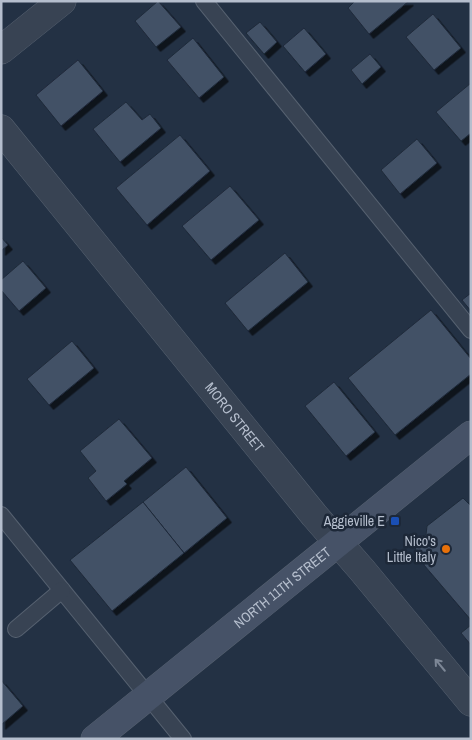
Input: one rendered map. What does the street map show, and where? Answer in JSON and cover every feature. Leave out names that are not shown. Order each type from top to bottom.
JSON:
[{"type":"street","points":[[1,50],[62,1]]},
{"type":"street","name":"MORO STREET","points":[[1,129],[471,702]]},
{"type":"street","name":"NORTH 11TH STREET","points":[[95,739],[471,435]]},
{"type":"lane","points":[[204,1],[471,330]]},
{"type":"lane","points":[[1,515],[183,739]]},
{"type":"lane","points":[[16,629],[62,590]]},
{"type":"building","points":[[158,1],[181,27],[156,47],[135,21]]},
{"type":"building","points":[[355,1],[409,1],[369,34],[348,8]]},
{"type":"building","points":[[433,14],[461,48],[434,70],[406,37]]},
{"type":"building","points":[[260,22],[277,42],[264,54],[246,33]]},
{"type":"building","points":[[304,28],[326,54],[305,72],[283,46]]},
{"type":"building","points":[[193,38],[224,77],[199,98],[167,60]]},
{"type":"building","points":[[370,54],[381,67],[362,84],[351,70]]},
{"type":"building","points":[[78,60],[103,91],[61,126],[36,95]]},
{"type":"building","points":[[471,83],[471,133],[461,141],[436,112]]},
{"type":"building","points":[[126,102],[142,120],[150,114],[161,128],[120,162],[93,129]]},
{"type":"building","points":[[180,135],[210,171],[147,225],[116,188]]},
{"type":"building","points":[[417,139],[437,163],[400,194],[381,170]]},
{"type":"building","points":[[230,186],[259,220],[211,260],[182,226]]},
{"type":"building","points":[[1,237],[8,245],[1,251]]},
{"type":"building","points":[[285,253],[308,282],[248,331],[225,303]]},
{"type":"building","points":[[23,261],[46,288],[19,311],[1,290],[1,280]]},
{"type":"building","points":[[471,293],[471,311],[462,300]]},
{"type":"building","points":[[431,310],[471,359],[471,374],[395,435],[348,378]]},
{"type":"building","points":[[72,341],[94,368],[49,405],[27,379]]},
{"type":"building","points":[[334,382],[375,432],[346,456],[305,406]]},
{"type":"building","points":[[119,419],[152,458],[124,481],[127,484],[106,501],[88,478],[96,471],[80,451]]},
{"type":"building","points":[[186,467],[227,518],[184,553],[143,502]]},
{"type":"building","points":[[463,498],[471,506],[471,620],[424,565],[425,558],[415,554],[417,537],[426,535],[427,526]]},
{"type":"building","points":[[143,502],[184,553],[112,611],[70,560]]},
{"type":"building","points":[[471,625],[471,645],[461,633]]},
{"type":"building","points":[[1,680],[23,706],[1,725]]},
{"type":"place","name":"Aggieville E","points":[[395,521]]},
{"type":"place","name":"Nico's Little Italy","points":[[446,549]]}]
